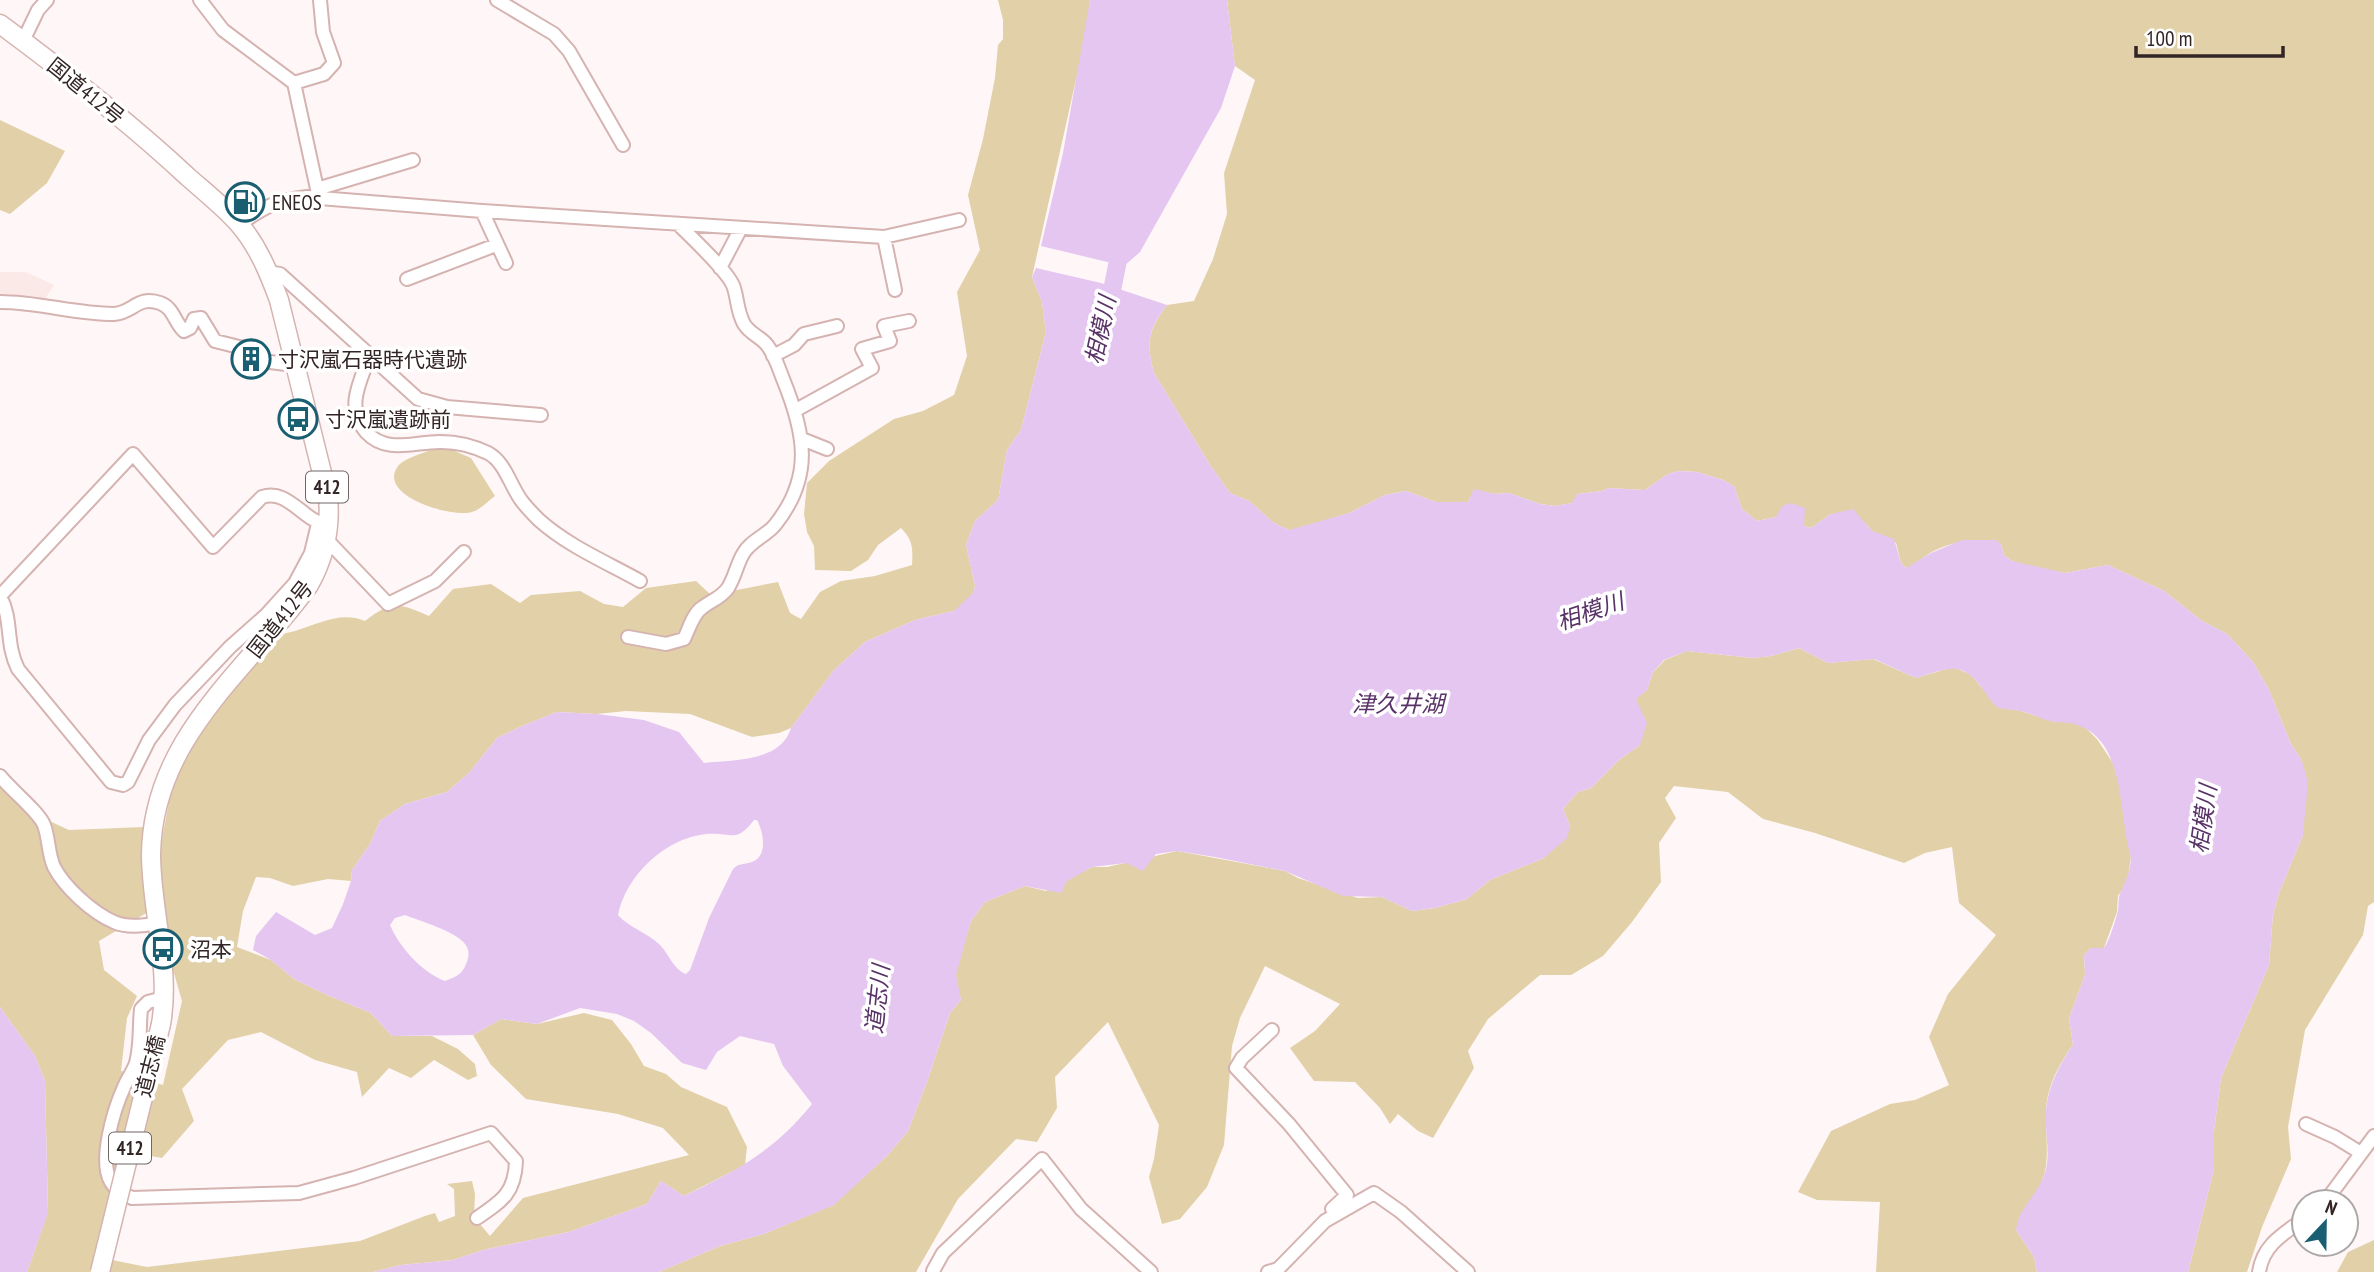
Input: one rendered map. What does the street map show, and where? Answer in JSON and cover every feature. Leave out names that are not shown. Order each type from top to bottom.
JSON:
[{"type":"highway","name":"国道412号","points":[[0,24],[90,92],[170,159],[239,225],[269,272],[283,313],[326,482],[325,529],[318,569],[309,585],[193,726],[170,766],[158,803],[153,829],[152,875],[163,998],[160,1024]]},
{"type":"highway","name":"道志橋","points":[[100,1272],[160,1024]]},
{"type":"street","points":[[23,41],[38,10],[47,0]]},
{"type":"street","points":[[200,0],[223,30],[294,83],[318,194]]},
{"type":"street","points":[[294,83],[324,74],[334,63],[323,32],[320,0]]},
{"type":"street","points":[[498,0],[539,23],[562,43],[582,72],[622,145]]},
{"type":"street","points":[[239,225],[264,207],[286,199],[318,194],[413,160]]},
{"type":"street","points":[[318,194],[482,211],[884,237],[958,220]]},
{"type":"street","points":[[482,211],[506,263]]},
{"type":"street","points":[[628,637],[666,644],[684,639],[702,607],[719,598],[728,587],[744,552],[775,525],[800,475],[802,439],[796,410],[773,356],[767,345],[750,332],[743,322],[735,302],[734,287],[720,268],[678,224]]},
{"type":"street","points":[[720,268],[741,228]]},
{"type":"street","points":[[884,237],[895,290]]},
{"type":"street","points":[[407,279],[496,245]]},
{"type":"street","points":[[269,272],[280,274],[418,399],[447,407],[541,415]]},
{"type":"street","points":[[0,302],[115,314],[144,301],[154,302],[171,310],[184,331],[190,328],[194,319],[201,318],[215,341],[247,349],[262,361],[286,364],[296,362]]},
{"type":"street","points":[[796,410],[872,368],[862,348],[890,341],[884,326],[909,321]]},
{"type":"street","points":[[773,356],[794,345],[804,334],[837,326]]},
{"type":"street","points":[[369,357],[354,407],[359,423],[368,434],[382,443],[397,447],[439,441],[461,443],[488,453],[499,460],[522,501],[541,521],[566,540],[640,580]]},
{"type":"street","points":[[802,439],[827,449]]},
{"type":"street","points":[[325,529],[295,583],[175,705],[149,740],[128,782],[123,785],[111,782],[23,675],[5,649],[8,620],[0,596],[133,453],[213,547],[262,497],[269,495],[289,502],[325,529],[388,604],[435,580],[464,552]]},
{"type":"street","points":[[0,776],[44,824],[46,841],[55,868],[69,887],[93,909],[115,923],[141,927],[157,923]]},
{"type":"street","points":[[163,998],[148,1002],[141,1009],[141,1039],[135,1066],[112,1120],[106,1160],[109,1181],[119,1192],[132,1198],[299,1193],[491,1133],[516,1161],[515,1175],[508,1194],[477,1218]]},
{"type":"street","points":[[1268,1272],[1278,1269],[1348,1195],[1289,1124],[1236,1068],[1242,1058],[1272,1030]]},
{"type":"street","points":[[2306,1124],[2361,1153]]},
{"type":"street","points":[[2335,1188],[2374,1136]]},
{"type":"street","points":[[933,1270],[943,1253],[1042,1159],[1081,1209],[1151,1272]]},
{"type":"street","points":[[1325,1221],[1374,1193],[1401,1212],[1468,1272]]},
{"type":"street","points":[[2259,1272],[2263,1256],[2270,1244],[2290,1229]]},
{"type":"shaded area","points":[[998,0],[1090,0],[1085,39],[1032,277],[1042,302],[1046,332],[1021,430],[1007,450],[998,500],[975,521],[966,545],[975,585],[974,592],[954,611],[915,620],[865,642],[834,670],[791,728],[779,733],[752,737],[690,714],[557,712],[497,738],[469,773],[447,792],[405,804],[380,821],[370,844],[352,870],[351,881],[328,879],[293,886],[270,878],[256,877],[243,911],[237,947],[271,960],[294,979],[371,1013],[392,1036],[432,1036],[458,1049],[475,1064],[477,1076],[468,1080],[434,1060],[411,1078],[389,1068],[362,1097],[357,1072],[315,1060],[261,1032],[228,1040],[182,1089],[194,1121],[162,1158],[124,1151],[107,1259],[147,1267],[360,1241],[435,1213],[439,1222],[455,1216],[454,1189],[447,1184],[472,1181],[475,1194],[474,1217],[490,1236],[523,1198],[689,1155],[663,1128],[618,1114],[526,1099],[491,1065],[473,1035],[501,1019],[537,1024],[584,1013],[612,1020],[644,1066],[666,1074],[681,1087],[727,1107],[747,1147],[745,1165],[684,1196],[661,1181],[647,1204],[569,1232],[483,1250],[453,1260],[401,1265],[373,1272],[27,1272],[48,1212],[45,1081],[35,1056],[0,1007],[0,780],[32,813],[69,830],[144,827],[162,839],[174,775],[188,741],[261,638],[338,618],[365,621],[382,610],[396,606],[410,608],[429,616],[453,589],[491,584],[520,603],[531,595],[580,591],[604,604],[623,607],[646,588],[696,581],[711,595],[778,582],[790,613],[801,619],[820,592],[841,581],[875,576],[912,565],[911,545],[901,528],[878,545],[868,560],[851,571],[815,570],[814,546],[807,532],[804,514],[807,483],[829,461],[894,419],[923,411],[954,395],[967,356],[957,292],[980,250],[968,195],[983,139],[995,78],[998,45],[1003,39],[1003,20]],"holes":[[[155,908],[182,1001],[163,1085],[121,1071],[127,1018],[137,996],[104,970],[99,941]]]},
{"type":"shaded area","points":[[1227,0],[2374,0],[2374,902],[2368,906],[2363,935],[2305,1030],[2288,1127],[2291,1159],[2262,1227],[2247,1272],[2188,1272],[2214,1169],[2214,1131],[2221,1078],[2269,965],[2273,914],[2303,835],[2302,761],[2290,742],[2269,690],[2253,662],[2227,634],[2202,621],[2164,591],[2108,565],[2065,573],[2037,568],[2012,561],[2004,555],[2001,544],[1974,541],[1939,549],[1906,568],[1901,563],[1896,543],[1872,531],[1866,524],[1831,514],[1811,528],[1776,517],[1757,521],[1742,509],[1734,486],[1697,472],[1679,471],[1668,474],[1645,490],[1609,488],[1577,494],[1573,503],[1555,506],[1540,504],[1509,493],[1495,494],[1474,490],[1468,502],[1436,502],[1406,491],[1385,495],[1349,513],[1298,529],[1289,530],[1274,523],[1249,501],[1230,493],[1154,373],[1150,353],[1152,330],[1167,305],[1194,301],[1213,259],[1227,214],[1224,173],[1255,80],[1235,66]]},
{"type":"shaded area","points":[[0,120],[65,151],[47,183],[10,214],[0,210]]},
{"type":"shaded area","points":[[0,272],[26,272],[54,285],[43,302],[0,298]]},
{"type":"shaded area","points":[[443,446],[471,458],[495,496],[475,511],[462,513],[434,508],[406,495],[397,487],[394,477],[401,463]]},
{"type":"shaded area","points":[[1799,648],[1828,663],[1873,659],[1916,678],[1953,667],[1970,674],[1999,707],[2085,727],[2097,739],[2113,763],[2121,791],[2131,857],[2127,883],[2118,896],[2117,912],[2104,948],[2091,948],[2084,955],[2085,975],[2069,1018],[2073,1045],[2062,1061],[2050,1088],[2046,1107],[2047,1160],[2044,1174],[2038,1191],[2016,1230],[2034,1257],[2037,1272],[1876,1272],[1880,1202],[1817,1200],[1798,1192],[1831,1131],[1890,1104],[1915,1100],[1949,1085],[1929,1037],[1948,994],[1996,935],[1959,903],[1952,847],[1925,853],[1904,863],[1815,833],[1763,819],[1728,792],[1674,786],[1665,798],[1676,818],[1659,843],[1661,882],[1603,956],[1571,975],[1540,975],[1488,1019],[1468,1051],[1474,1068],[1433,1138],[1418,1131],[1398,1114],[1390,1124],[1380,1108],[1355,1082],[1314,1081],[1290,1048],[1315,1031],[1340,1004],[1265,966],[1240,1018],[1232,1046],[1224,1145],[1207,1187],[1180,1219],[1162,1224],[1149,1177],[1159,1125],[1108,1022],[1055,1077],[1057,1108],[1037,1142],[1016,1139],[958,1199],[916,1272],[659,1272],[720,1246],[764,1234],[833,1205],[887,1156],[908,1131],[950,1013],[961,1000],[955,975],[971,921],[985,902],[1025,886],[1046,891],[1092,867],[1107,867],[1177,851],[1285,871],[1358,898],[1382,897],[1412,911],[1467,899],[1490,880],[1544,858],[1570,826],[1563,809],[1578,792],[1591,788],[1619,760],[1640,745],[1635,699],[1647,690],[1653,672],[1665,660],[1687,651],[1753,658]]},
{"type":"shaded area","points":[[2374,1240],[2374,1272],[2337,1272],[2345,1258],[2360,1258],[2360,1246]]},
{"type":"water","points":[[1090,0],[1227,0],[1235,66],[1221,108],[1140,252],[1124,266],[1041,246],[1063,153]]},
{"type":"water","name":"津久井湖","points":[[1036,268],[1101,283],[1167,305],[1150,337],[1154,373],[1230,493],[1249,501],[1274,523],[1289,530],[1349,513],[1385,495],[1406,491],[1436,502],[1468,502],[1474,489],[1495,494],[1509,493],[1540,504],[1555,506],[1572,503],[1577,494],[1609,488],[1645,490],[1668,474],[1679,471],[1697,472],[1734,486],[1742,509],[1757,521],[1776,517],[1782,506],[1791,503],[1805,508],[1804,526],[1811,528],[1831,514],[1853,509],[1872,531],[1894,539],[1901,563],[1906,568],[1931,553],[1962,540],[1996,540],[2001,544],[2004,555],[2012,561],[2065,573],[2108,565],[2164,591],[2202,621],[2227,634],[2253,662],[2269,690],[2290,742],[2302,761],[2308,783],[2303,835],[2273,914],[2269,965],[2221,1078],[2214,1131],[2214,1169],[2188,1272],[2037,1272],[2034,1257],[2016,1230],[2021,1213],[2039,1186],[2046,1169],[2048,1096],[2054,1078],[2073,1045],[2069,1018],[2085,975],[2084,955],[2091,948],[2104,948],[2106,945],[2117,914],[2119,896],[2130,868],[2131,857],[2118,782],[2105,747],[2093,734],[2077,725],[1999,708],[1977,682],[1962,670],[1947,669],[1916,678],[1874,659],[1828,663],[1799,648],[1753,658],[1687,651],[1664,660],[1653,672],[1647,690],[1636,699],[1647,723],[1640,745],[1619,760],[1591,788],[1578,792],[1563,809],[1570,826],[1567,838],[1544,858],[1490,880],[1467,899],[1412,911],[1382,897],[1343,896],[1285,871],[1177,851],[1156,854],[1143,871],[1126,863],[1092,867],[1067,881],[1061,893],[1025,886],[985,902],[971,921],[956,975],[961,1000],[950,1013],[908,1131],[887,1156],[834,1205],[764,1234],[720,1246],[659,1272],[373,1272],[401,1265],[453,1260],[483,1250],[569,1232],[647,1204],[661,1181],[684,1196],[754,1158],[784,1135],[812,1104],[783,1066],[774,1044],[740,1036],[717,1052],[706,1070],[682,1063],[651,1033],[634,1021],[617,1014],[580,1008],[537,1024],[501,1019],[473,1035],[392,1036],[371,1013],[294,979],[271,960],[253,950],[256,936],[276,912],[315,935],[332,928],[351,881],[352,870],[370,844],[380,821],[405,804],[447,792],[469,773],[497,738],[522,726],[557,712],[644,720],[679,732],[704,763],[755,757],[767,753],[786,739],[791,728],[834,670],[865,642],[915,620],[954,611],[974,592],[975,585],[966,545],[975,521],[998,500],[1007,450],[1021,430],[1046,332],[1042,302],[1032,277]],"holes":[[[757,820],[761,830],[761,853],[754,861],[733,869],[686,974],[678,969],[655,941],[618,915],[622,900],[629,886],[650,861],[676,843],[706,834],[738,834]],[[405,915],[446,931],[465,944],[468,956],[460,973],[445,981],[428,972],[413,958],[390,925],[395,918]]]},
{"type":"water","points":[[0,1007],[35,1056],[45,1081],[48,1213],[27,1272],[0,1272]]},
{"type":"waterway","name":"相模川","points":[[1108,310],[1122,241]]},
{"type":"place","name":"ENEOS","points":[[245,202]]},
{"type":"place","name":"寸沢嵐石器時代遺跡","points":[[251,359]]},
{"type":"place","name":"寸沢嵐遺跡前","points":[[298,419]]},
{"type":"place","name":"沼本","points":[[163,949]]},
{"type":"water label","name":"道志川","points":[[877,999]]}]
